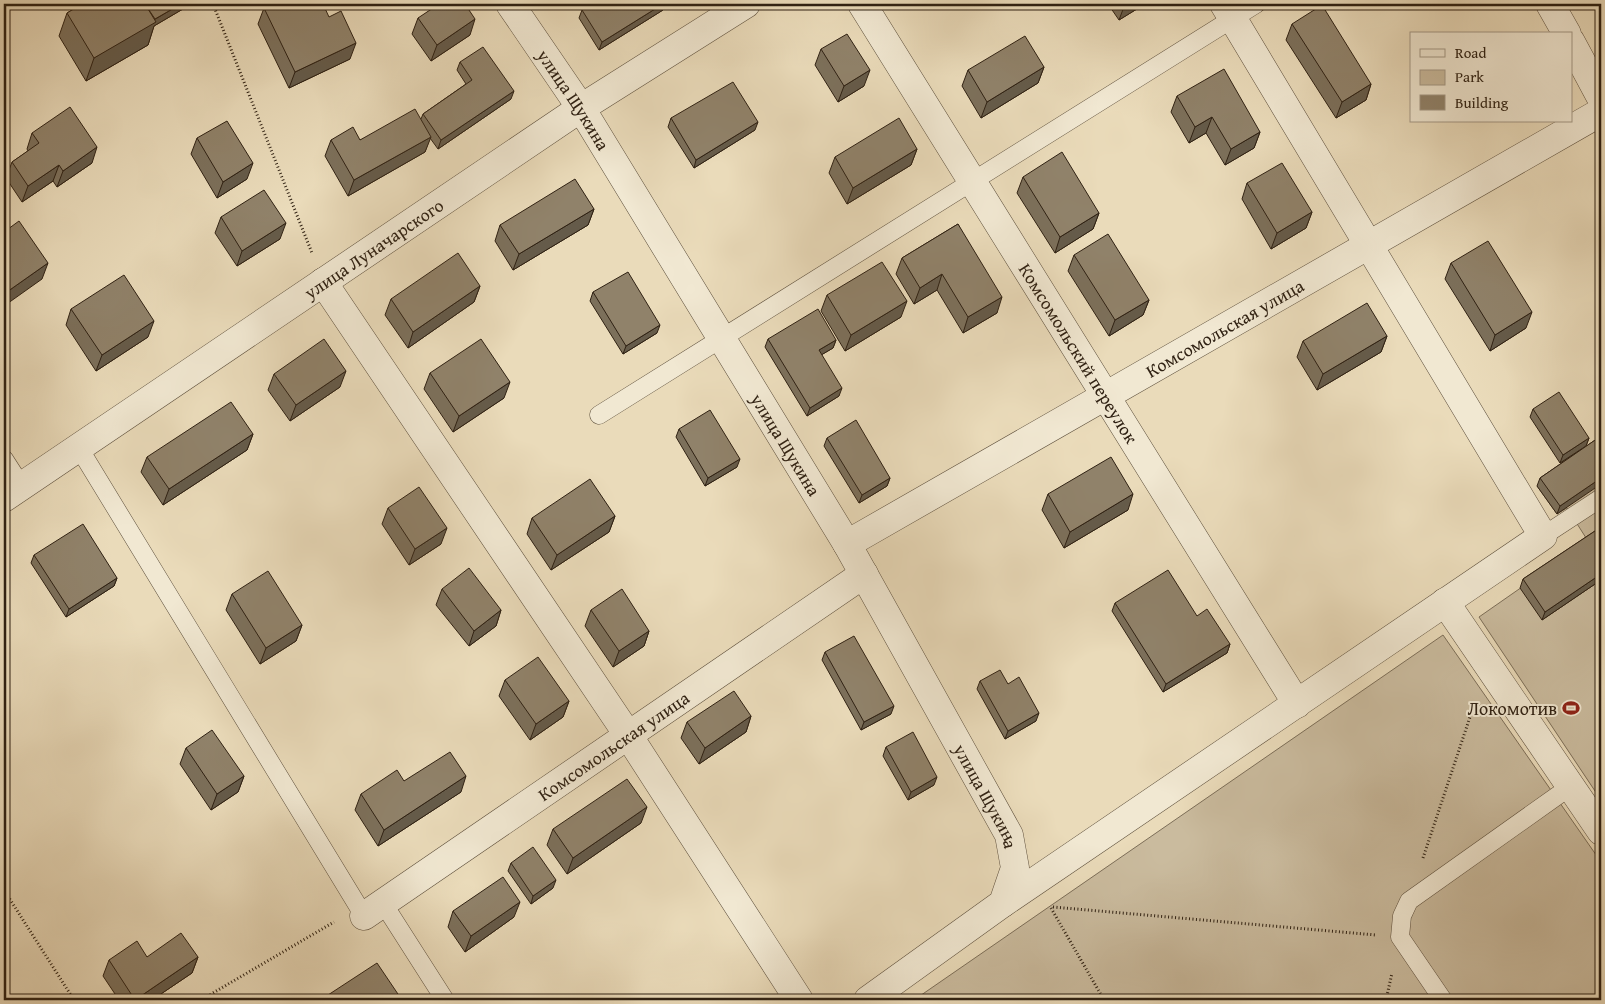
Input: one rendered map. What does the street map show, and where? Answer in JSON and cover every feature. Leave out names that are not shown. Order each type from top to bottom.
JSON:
[{"type":"street","name":"улица Щукина","points":[[510,4],[581,108],[847,544],[1009,835],[1015,868],[1003,903]]},
{"type":"street","name":"улица Луначарского","points":[[13,493],[581,108],[746,4]]},
{"type":"street","name":"Комсомольский переулок","points":[[862,4],[1297,704]]},
{"type":"street","points":[[1550,4],[1566,32]]},
{"type":"street","points":[[868,1000],[1003,903],[1543,536],[1228,11]]},
{"type":"street","points":[[1572,44],[1601,98]]},
{"type":"street","name":"Комсомольская улица","points":[[847,544],[1601,112]]},
{"type":"street","points":[[323,282],[628,735],[799,1000]]},
{"type":"street","name":"Комсомольская улица","points":[[374,909],[864,574]]},
{"type":"street","points":[[1445,602],[1601,831]]},
{"type":"lane","points":[[599,415],[972,181],[1228,11],[1256,4]]},
{"type":"lane","points":[[79,448],[374,909],[445,1000]]},
{"type":"lane","points":[[4,459],[13,493]]},
{"type":"lane","points":[[1543,536],[1601,498]]},
{"type":"lane","points":[[1443,1000],[1400,937],[1402,916],[1409,901],[1571,786]]},
{"type":"path","points":[[213,4],[323,282]]},
{"type":"path","points":[[1409,901],[1488,665]]},
{"type":"path","points":[[4,890],[74,1000]]},
{"type":"path","points":[[1104,1000],[1050,906],[1400,937]]},
{"type":"path","points":[[201,1000],[334,922],[374,909]]},
{"type":"green space","name":"Локомотив","points":[[1601,442],[1601,800],[1479,617],[1588,541],[1567,508],[1557,514],[1537,486]]},
{"type":"green space","points":[[1443,635],[1601,862],[1601,1000],[914,1000]]},
{"type":"building","points":[[82,4],[145,4],[156,22],[94,58],[67,13]]},
{"type":"building","points":[[145,4],[181,4],[155,19]]},
{"type":"building","points":[[274,4],[323,4],[329,17],[341,11],[356,43],[295,72],[264,8]]},
{"type":"building","points":[[439,4],[465,4],[475,19],[437,45],[418,18]]},
{"type":"building","points":[[592,4],[663,4],[602,42],[582,10]]},
{"type":"building","points":[[1322,5],[1371,84],[1342,102],[1292,24]]},
{"type":"building","points":[[847,34],[870,70],[844,86],[821,49]]},
{"type":"building","points":[[1025,36],[1044,67],[987,102],[968,70]]},
{"type":"building","points":[[483,47],[514,91],[441,140],[423,114],[472,80],[460,62]]},
{"type":"building","points":[[1224,69],[1260,132],[1231,149],[1212,117],[1195,127],[1177,96]]},
{"type":"building","points":[[733,82],[758,122],[696,160],[671,118]]},
{"type":"building","points":[[70,107],[97,147],[63,171],[59,165],[28,186],[12,162],[39,143],[32,133]]},
{"type":"building","points":[[415,109],[431,137],[354,180],[331,140],[353,127],[360,140]]},
{"type":"building","points":[[899,118],[917,149],[853,188],[835,157]]},
{"type":"building","points":[[227,121],[253,163],[223,182],[197,138]]},
{"type":"building","points":[[1062,152],[1099,213],[1060,237],[1023,177]]},
{"type":"building","points":[[1282,163],[1312,212],[1277,233],[1247,183]]},
{"type":"building","points":[[575,179],[594,209],[519,254],[500,225]]},
{"type":"building","points":[[264,190],[286,223],[242,251],[221,217]]},
{"type":"building","points":[[19,221],[48,263],[4,294],[4,232]]},
{"type":"building","points":[[958,224],[1002,297],[968,317],[942,274],[920,288],[902,258]]},
{"type":"building","points":[[1108,234],[1149,300],[1115,320],[1074,255]]},
{"type":"building","points":[[1488,241],[1532,312],[1495,335],[1451,263]]},
{"type":"building","points":[[458,253],[480,286],[413,332],[391,299]]},
{"type":"building","points":[[882,262],[907,301],[851,335],[827,295]]},
{"type":"building","points":[[628,272],[660,325],[626,346],[593,292]]},
{"type":"building","points":[[124,275],[154,321],[102,355],[71,309]]},
{"type":"building","points":[[1367,303],[1387,336],[1323,374],[1303,341]]},
{"type":"building","points":[[818,309],[836,340],[819,350],[842,388],[810,408],[768,339]]},
{"type":"building","points":[[324,339],[346,371],[296,405],[274,374]]},
{"type":"building","points":[[481,339],[510,382],[459,416],[430,373]]},
{"type":"building","points":[[1559,392],[1589,438],[1563,455],[1533,409]]},
{"type":"building","points":[[231,402],[253,434],[169,489],[147,457]]},
{"type":"building","points":[[710,410],[740,459],[708,478],[679,429]]},
{"type":"building","points":[[856,420],[890,478],[862,495],[827,438]]},
{"type":"building","points":[[1601,436],[1601,478],[1560,506],[1540,478]]},
{"type":"building","points":[[1111,457],[1133,494],[1070,532],[1048,494]]},
{"type":"building","points":[[590,479],[615,516],[557,555],[532,518]]},
{"type":"building","points":[[419,487],[447,528],[415,549],[388,508]]},
{"type":"building","points":[[83,524],[117,578],[69,609],[34,555]]},
{"type":"building","points":[[1601,527],[1601,574],[1545,612],[1523,579]]},
{"type":"building","points":[[469,568],[501,610],[474,631],[442,589]]},
{"type":"building","points":[[1168,570],[1197,616],[1207,609],[1230,644],[1166,684],[1115,603]]},
{"type":"building","points":[[268,571],[302,625],[266,648],[232,594]]},
{"type":"building","points":[[622,589],[649,631],[619,651],[591,610]]},
{"type":"building","points":[[854,636],[894,706],[864,722],[825,652]]},
{"type":"building","points":[[538,657],[569,701],[536,724],[505,680]]},
{"type":"building","points":[[1000,670],[1008,684],[1019,677],[1039,713],[1008,731],[980,681]]},
{"type":"building","points":[[734,691],[751,716],[705,748],[687,722]]},
{"type":"building","points":[[212,730],[244,776],[217,794],[186,748]]},
{"type":"building","points":[[913,732],[937,777],[911,792],[886,747]]},
{"type":"building","points":[[450,752],[466,776],[384,830],[361,794],[397,770],[404,781]]},
{"type":"building","points":[[627,779],[647,807],[573,858],[553,829]]},
{"type":"building","points":[[533,847],[556,880],[533,896],[511,863]]},
{"type":"building","points":[[503,877],[520,902],[471,936],[453,911]]},
{"type":"building","points":[[181,933],[198,957],[135,1000],[109,960],[137,941],[147,957]]},
{"type":"building","points":[[377,963],[402,1000],[331,1000],[328,995]]},
{"type":"place","name":"Локомотив","points":[[1571,708]]}]
